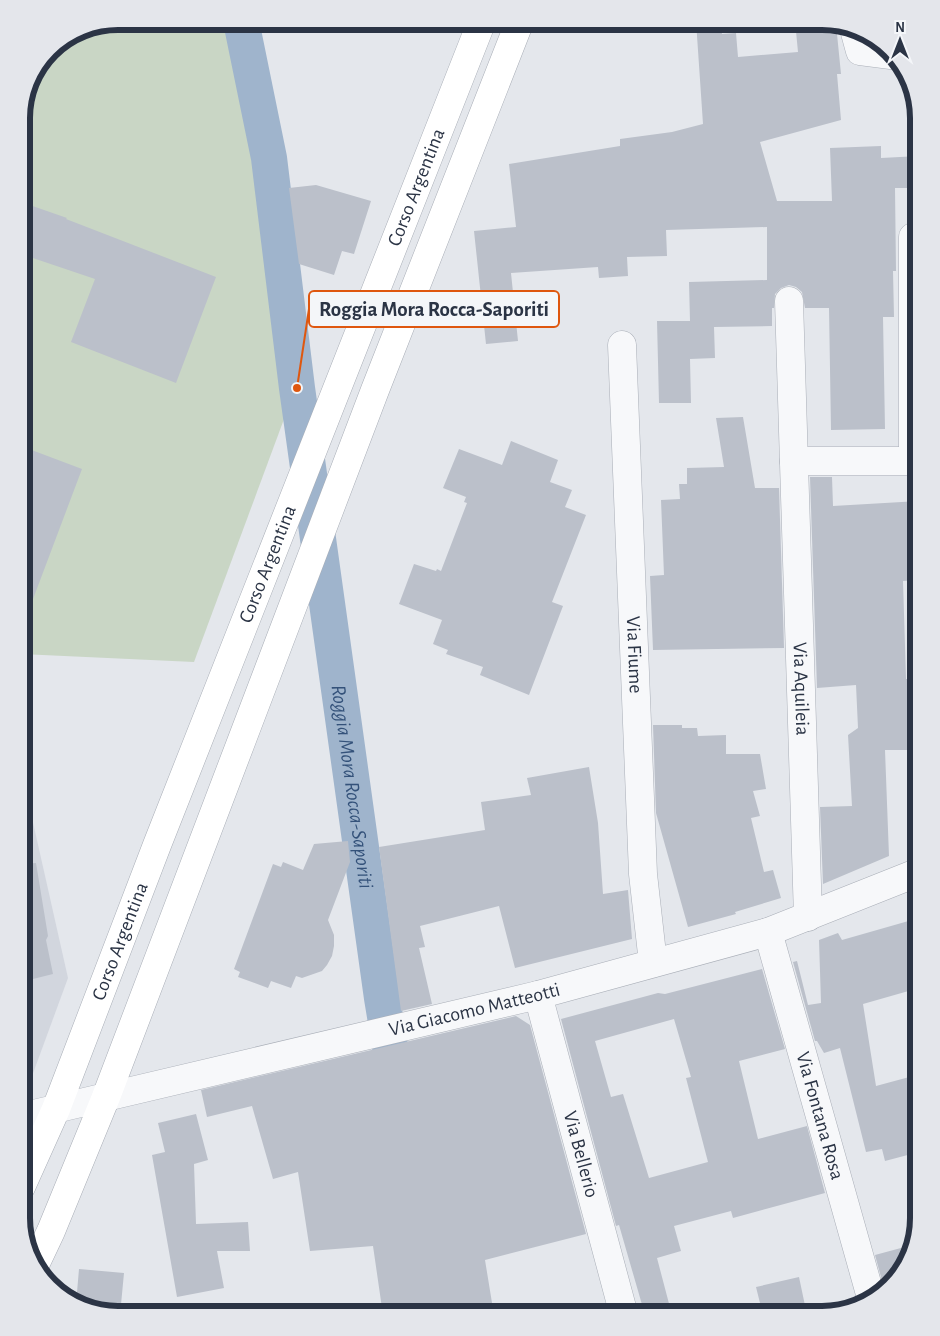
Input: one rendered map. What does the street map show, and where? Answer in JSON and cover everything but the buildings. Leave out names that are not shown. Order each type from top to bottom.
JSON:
[{"type":"main road","name":"Corso Argentina","points":[[30,1166],[56,1109],[156,845],[478,30]]},
{"type":"main road","name":"Corso Argentina","points":[[39,1256],[106,1097],[341,477],[516,30]]},
{"type":"street","points":[[856,37],[860,51],[875,52]]},
{"type":"street","name":"Via Aquileia","points":[[789,301],[808,916]]},
{"type":"street","name":"Via Fiume","points":[[622,345],[643,874],[653,963]]},
{"type":"street","points":[[794,461],[910,461]]},
{"type":"street","name":"Via Giacomo Matteotti","points":[[30,1115],[538,994],[768,932],[910,876]]},
{"type":"street","name":"Via Fontana Rosa","points":[[768,932],[870,1292]]},
{"type":"street","name":"Via Bellerio","points":[[538,994],[622,1306]]},
{"type":"shaded area","points":[[30,809],[68,978],[30,1082]]},
{"type":"green space","points":[[232,30],[259,157],[287,411],[194,662],[30,654],[30,112],[37,84],[48,64],[64,48],[79,39],[107,31]]},
{"type":"waterway","name":"Roggia Mora Rocca-Saporiti","points":[[243,30],[269,158],[297,388],[382,998],[398,1095]]},
{"type":"place","name":"Roggia Mora Rocca-Saporiti","points":[[297,388]]}]
